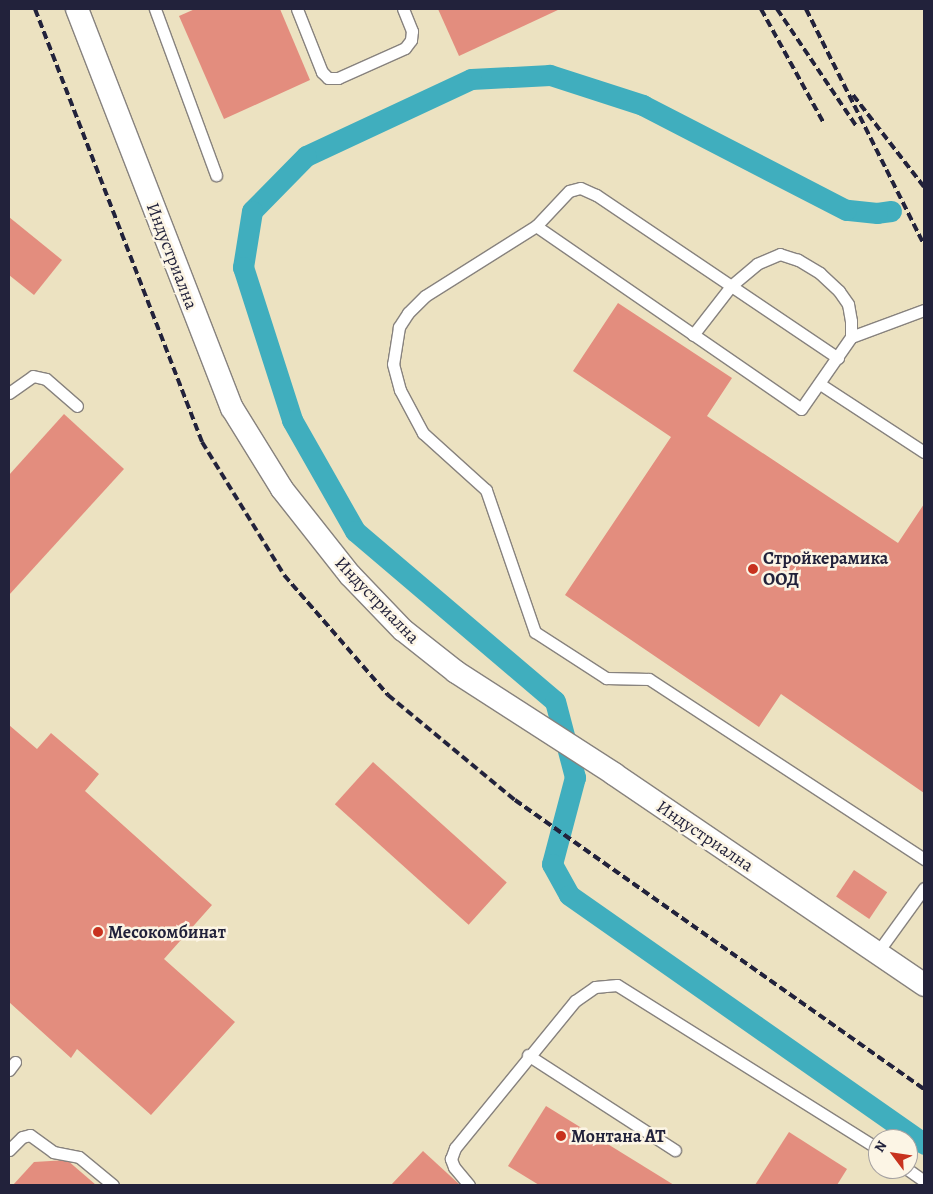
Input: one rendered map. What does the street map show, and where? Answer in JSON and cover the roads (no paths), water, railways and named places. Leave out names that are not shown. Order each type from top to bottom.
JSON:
[{"type":"street","name":"Индустриална","points":[[77,9],[232,408],[251,443],[320,540],[403,630],[456,672],[614,774],[924,985]]},
{"type":"lane","points":[[155,9],[216,175]]},
{"type":"lane","points":[[297,9],[322,72],[328,78],[338,78],[405,48],[411,40],[412,32],[404,9]]},
{"type":"lane","points":[[838,358],[596,194],[580,188],[569,191],[536,226],[425,296],[408,313],[399,327],[393,364],[400,390],[423,433],[486,490],[535,632],[606,678],[649,679],[924,859]]},
{"type":"lane","points":[[536,226],[801,410],[851,337],[848,304],[839,290],[820,273],[798,260],[780,254],[757,264],[731,286],[693,335]]},
{"type":"lane","points":[[851,337],[924,310]]},
{"type":"lane","points":[[9,393],[33,376],[46,379],[77,406]]},
{"type":"lane","points":[[820,384],[924,452]]},
{"type":"lane","points":[[877,953],[924,888]]},
{"type":"lane","points":[[470,1185],[454,1167],[451,1159],[455,1148],[528,1055],[575,1001],[595,987],[617,985],[868,1143]]},
{"type":"lane","points":[[528,1055],[675,1150]]},
{"type":"lane","points":[[9,1150],[22,1136],[30,1135],[53,1152],[79,1157],[113,1185]]},
{"type":"waterway","points":[[891,211],[877,213],[846,210],[643,105],[550,75],[471,79],[306,156],[252,211],[243,267],[292,420],[355,531],[555,701],[575,777],[552,864],[569,895],[924,1144]]},
{"type":"railway","points":[[35,9],[202,442],[284,575],[388,695],[515,800],[924,1089]]},
{"type":"railway","points":[[761,9],[823,122]]},
{"type":"railway","points":[[777,9],[857,127]]},
{"type":"railway","points":[[806,9],[924,245]]},
{"type":"railway","points":[[853,95],[924,187]]},
{"type":"place","name":"Стройкерамика ООД","points":[[753,569]]},
{"type":"place","name":"Месокомбинат","points":[[98,932]]},
{"type":"place","name":"Монтана АТ","points":[[561,1136]]}]
